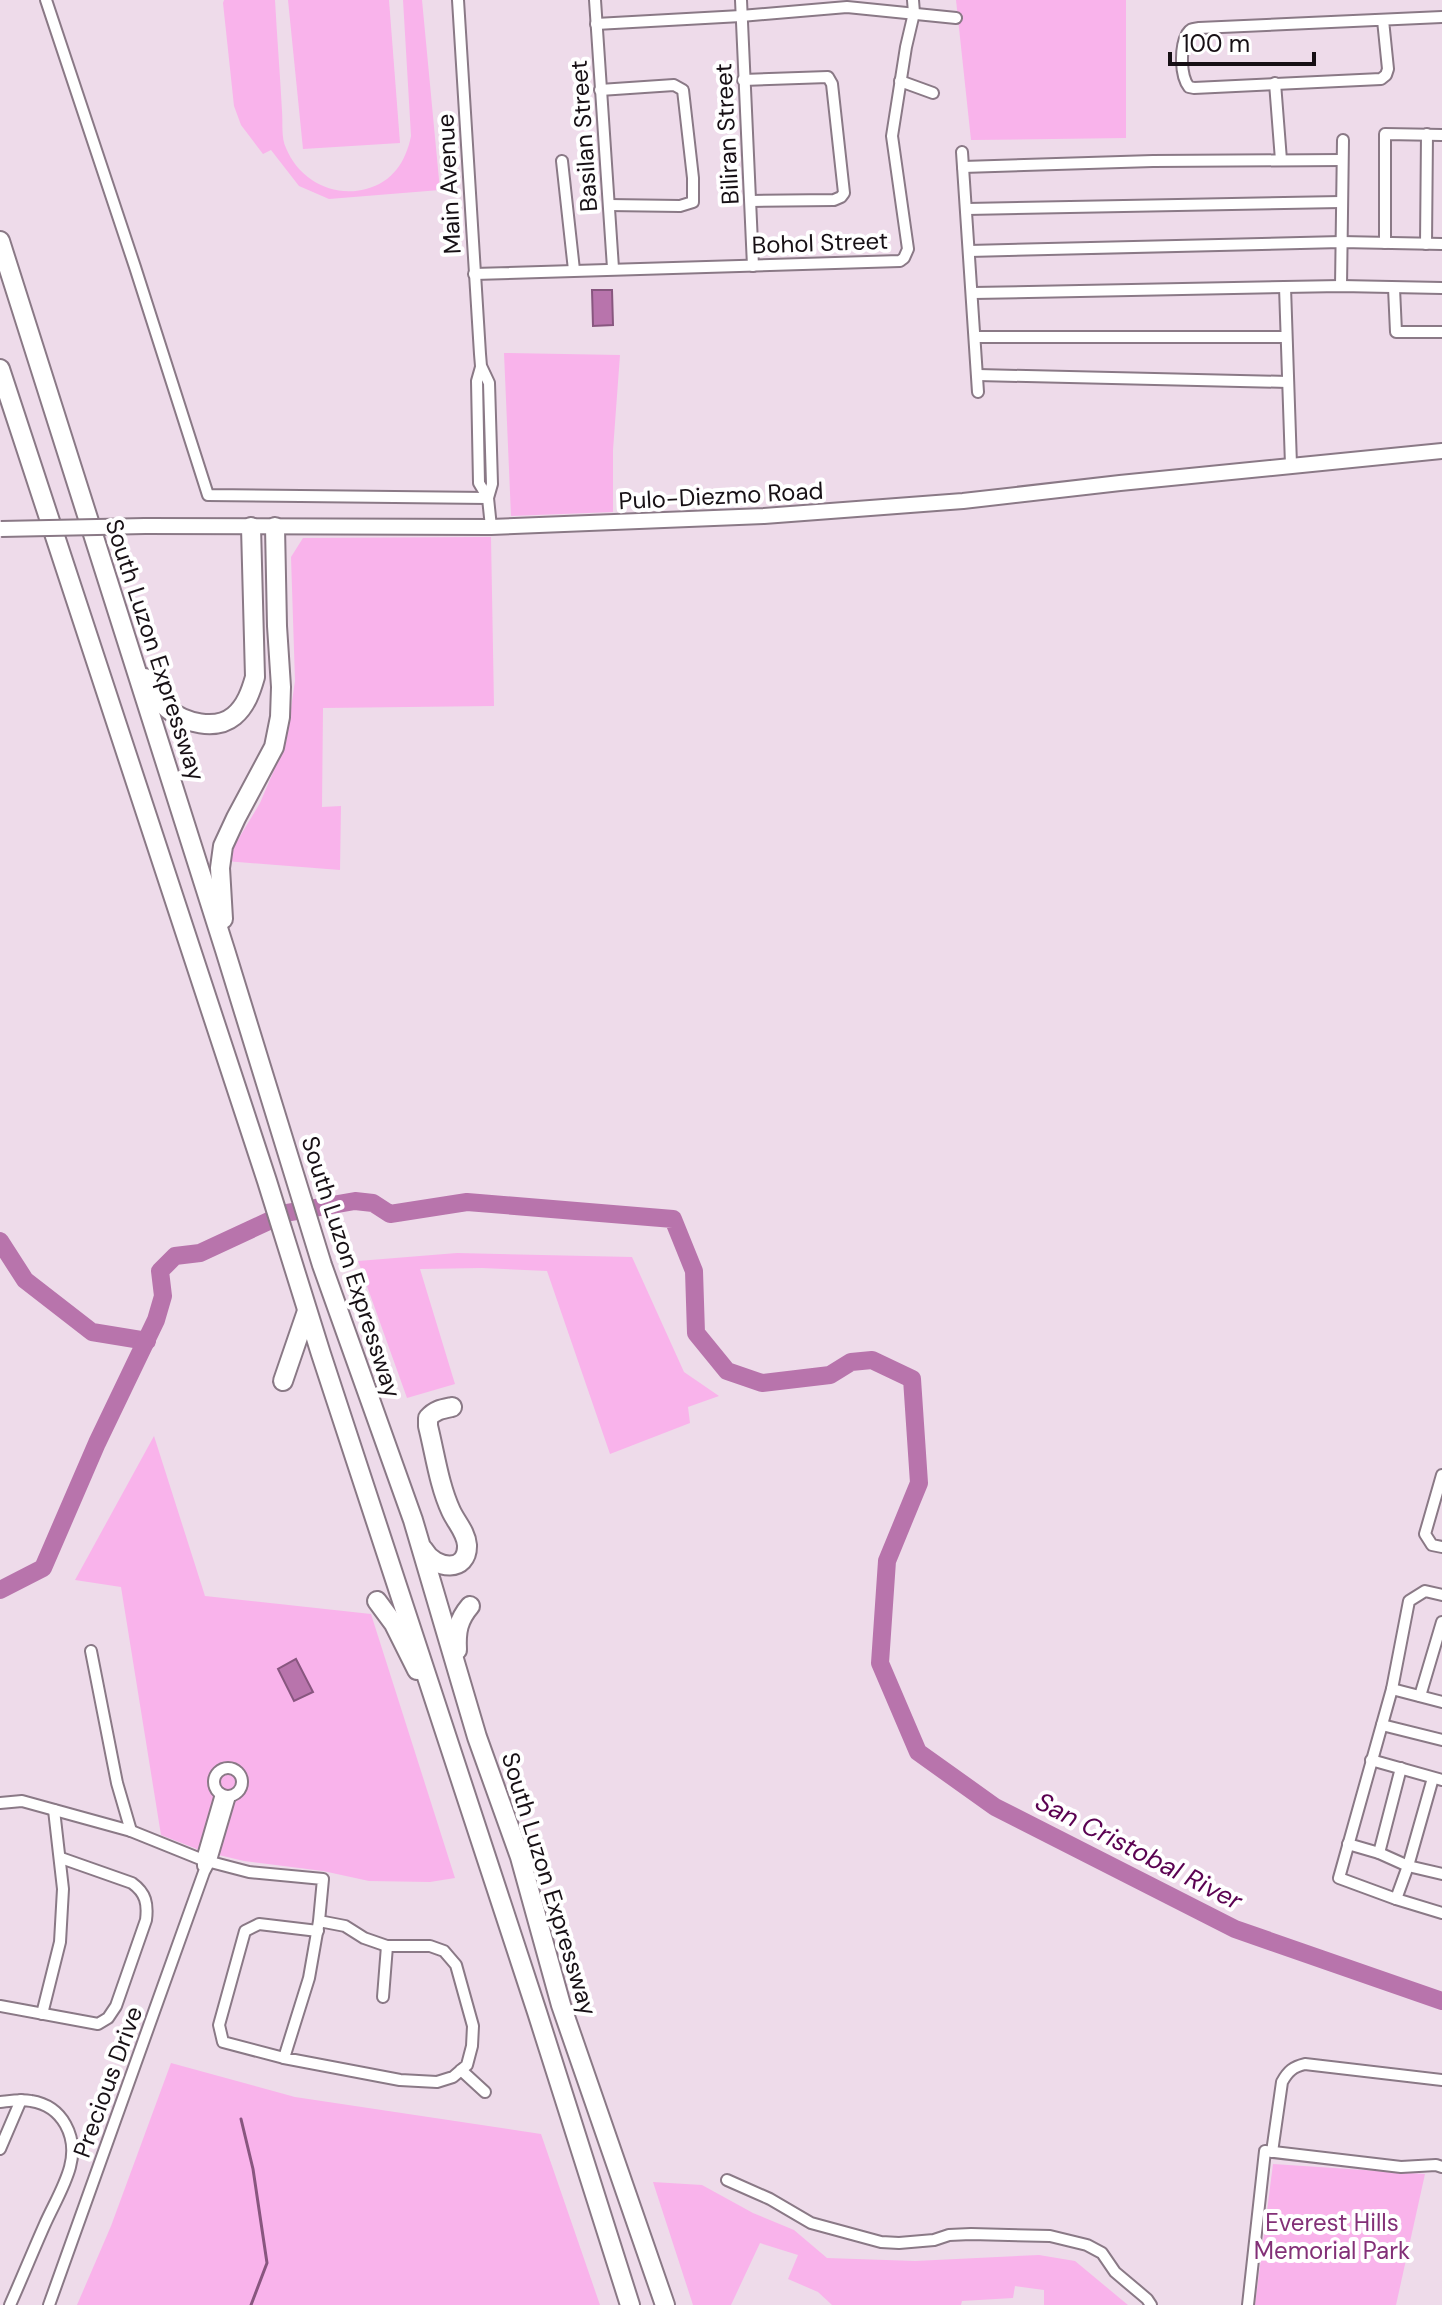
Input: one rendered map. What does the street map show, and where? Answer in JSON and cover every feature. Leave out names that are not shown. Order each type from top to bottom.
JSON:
[{"type":"highway","name":"South Luzon Expressway","points":[[0,241],[322,1265],[413,1520],[477,1737],[520,1857],[561,2005],[665,2305]]},
{"type":"highway","name":"South Luzon Expressway","points":[[0,369],[267,1181],[630,2305]]},
{"type":"highway","points":[[0,389],[18,423]]},
{"type":"highway","points":[[124,633],[148,685],[167,708],[202,724],[221,722],[234,716],[249,697],[255,677],[251,527]]},
{"type":"highway","points":[[225,950],[220,868],[223,846],[274,747],[280,717],[275,527]]},
{"type":"highway","points":[[283,1381],[307,1311]]},
{"type":"highway","points":[[413,1520],[426,1554],[435,1563],[451,1566],[459,1563],[465,1555],[466,1537],[451,1512],[428,1426],[432,1413],[452,1407]]},
{"type":"highway","points":[[377,1601],[394,1624],[410,1660],[434,1696]]},
{"type":"highway","points":[[464,1693],[457,1627],[470,1606]]},
{"type":"highway","points":[[599,2209],[619,2305]]},
{"type":"main road","name":"Pulo-Diezmo Road","points":[[0,529],[145,526],[491,527],[833,512],[1442,451]]},
{"type":"street","points":[[46,0],[145,294],[208,495],[488,498]]},
{"type":"street","name":"Main Avenue","points":[[458,0],[481,366],[489,383],[492,484],[488,498],[491,527]]},
{"type":"street","name":"Basilan Street","points":[[595,0],[613,268]]},
{"type":"street","name":"Biliran Street","points":[[741,0],[753,266]]},
{"type":"street","name":"Bohol Street","points":[[474,274],[900,261],[908,249],[892,136],[914,13],[913,0]]},
{"type":"street","points":[[596,24],[847,7],[956,18]]},
{"type":"street","points":[[1383,20],[1388,69],[1384,77],[1378,80],[1189,87],[1185,82],[1184,48],[1189,31],[1199,28],[1442,17]]},
{"type":"street","points":[[743,80],[828,77],[832,84],[844,193],[834,200],[751,201]]},
{"type":"street","points":[[900,81],[933,93]]},
{"type":"street","points":[[1275,83],[1281,160]]},
{"type":"street","points":[[600,90],[674,85],[683,90],[693,178],[693,202],[680,206],[609,205]]},
{"type":"street","points":[[1385,243],[1385,134],[1442,135]]},
{"type":"street","points":[[1426,244],[1427,134]]},
{"type":"street","points":[[1341,286],[1343,140]]},
{"type":"street","points":[[962,152],[978,392]]},
{"type":"street","points":[[963,167],[1342,160]]},
{"type":"street","points":[[562,161],[574,270]]},
{"type":"street","points":[[967,209],[1341,202]]},
{"type":"street","points":[[969,251],[1341,242],[1442,244]]},
{"type":"street","points":[[973,293],[1341,286],[1442,288]]},
{"type":"street","points":[[1285,287],[1291,465]]},
{"type":"street","points":[[1394,288],[1396,332],[1442,332]]},
{"type":"street","points":[[975,337],[1286,337]]},
{"type":"street","points":[[978,375],[1288,382]]},
{"type":"street","points":[[1442,1475],[1437,1508],[1425,1534],[1432,1545],[1442,1547]]},
{"type":"street","points":[[1442,1595],[1425,1591],[1409,1601],[1392,1689],[1339,1878],[1442,1913]]},
{"type":"street","points":[[1420,1696],[1442,1622]]},
{"type":"street","points":[[91,1651],[117,1783],[131,1831]]},
{"type":"street","points":[[1392,1689],[1442,1702]]},
{"type":"street","points":[[1382,1725],[1442,1740]]},
{"type":"street","points":[[1371,1760],[1437,1779],[1396,1899]]},
{"type":"street","points":[[1379,1853],[1401,1768]]},
{"type":"street","name":"Precious Drive","points":[[49,2305],[205,1865],[226,1795]]},
{"type":"street","points":[[0,1803],[22,1801],[131,1831],[205,1865],[323,1879],[309,1978],[284,2058]]},
{"type":"street","points":[[42,2014],[60,1942],[63,1889],[54,1810]]},
{"type":"street","points":[[1348,1844],[1408,1866],[1441,1871]]},
{"type":"street","points":[[0,2006],[98,2024],[108,2018],[116,2006],[146,1920],[148,1909],[145,1897],[132,1883],[61,1858]]},
{"type":"street","points":[[259,1924],[318,1926],[345,1926],[364,1938],[387,1946],[430,1946],[444,1951],[456,1965],[473,2026],[467,2065],[453,2077],[437,2082],[400,2080],[284,2058],[223,2042],[219,2025],[245,1931],[259,1924]]},
{"type":"street","points":[[383,1997],[387,1946]]},
{"type":"street","points":[[1272,2152],[1282,2082],[1286,2073],[1294,2067],[1305,2064],[1442,2080]]},
{"type":"street","points":[[461,2070],[485,2092]]},
{"type":"street","points":[[0,2102],[21,2100],[43,2104],[54,2110],[70,2130],[72,2155],[70,2167],[9,2303]]},
{"type":"street","points":[[0,2149],[21,2100]]},
{"type":"street","points":[[1248,2305],[1265,2151],[1401,2167],[1442,2167]]},
{"type":"street","points":[[727,2180],[770,2199],[811,2223],[881,2242],[987,2234],[1050,2236],[1087,2245],[1102,2253],[1115,2272],[1151,2305]]},
{"type":"green space","points":[[224,0],[275,0],[286,148],[299,169],[318,184],[341,191],[354,191],[384,181],[397,169],[406,154],[411,136],[403,0],[422,0],[440,190],[329,199],[299,186],[271,150],[263,154],[241,125],[234,106]]},
{"type":"green space","points":[[288,0],[389,0],[400,143],[303,149]]},
{"type":"green space","points":[[956,0],[1126,0],[1126,138],[971,140]]},
{"type":"green space","points":[[504,353],[620,355],[613,450],[613,512],[511,516]]},
{"type":"green space","points":[[491,537],[494,706],[323,708],[322,807],[341,806],[340,870],[225,861],[260,803],[286,742],[295,681],[291,557],[303,538]]},
{"type":"green space","points":[[457,1253],[632,1257],[684,1372],[719,1396],[688,1407],[690,1423],[610,1454],[547,1271],[482,1268],[420,1269],[455,1384],[407,1398],[358,1261]]},
{"type":"green space","points":[[154,1436],[205,1596],[371,1614],[455,1878],[430,1882],[369,1881],[323,1871],[244,1861],[202,1851],[161,1835],[121,1587],[75,1580]]},
{"type":"green space","points":[[171,2063],[295,2097],[541,2134],[600,2305],[77,2305],[111,2226]]},
{"type":"green space","name":"Everest Hills Memorial Park","points":[[1273,2164],[1425,2174],[1396,2305],[1255,2305]]},
{"type":"green space","points":[[653,2182],[702,2185],[753,2213],[794,2230],[827,2258],[915,2261],[1039,2255],[1075,2261],[1128,2305],[1044,2305],[1044,2290],[1015,2286],[1013,2298],[962,2301],[961,2305],[832,2305],[818,2292],[788,2279],[798,2255],[760,2243],[731,2305],[693,2305]]},
{"type":"shaded area","points":[[592,290],[612,290],[613,325],[593,326]]},
{"type":"shaded area","points":[[296,1659],[313,1692],[294,1701],[278,1669]]},
{"type":"waterway","name":"San Cristobal River","points":[[0,1590],[43,1568],[97,1443],[156,1320],[163,1296],[160,1271],[175,1256],[200,1253],[286,1213],[355,1201],[373,1203],[390,1214],[467,1202],[673,1219],[694,1271],[696,1333],[727,1371],[762,1383],[830,1375],[851,1362],[872,1360],[912,1379],[919,1483],[887,1561],[880,1663],[918,1752],[995,1807],[1235,1929],[1442,2001]]},
{"type":"waterway","points":[[0,1241],[25,1280],[92,1332],[147,1341]]},
{"type":"waterway","points":[[241,2119],[253,2169],[267,2263],[251,2305]]}]
